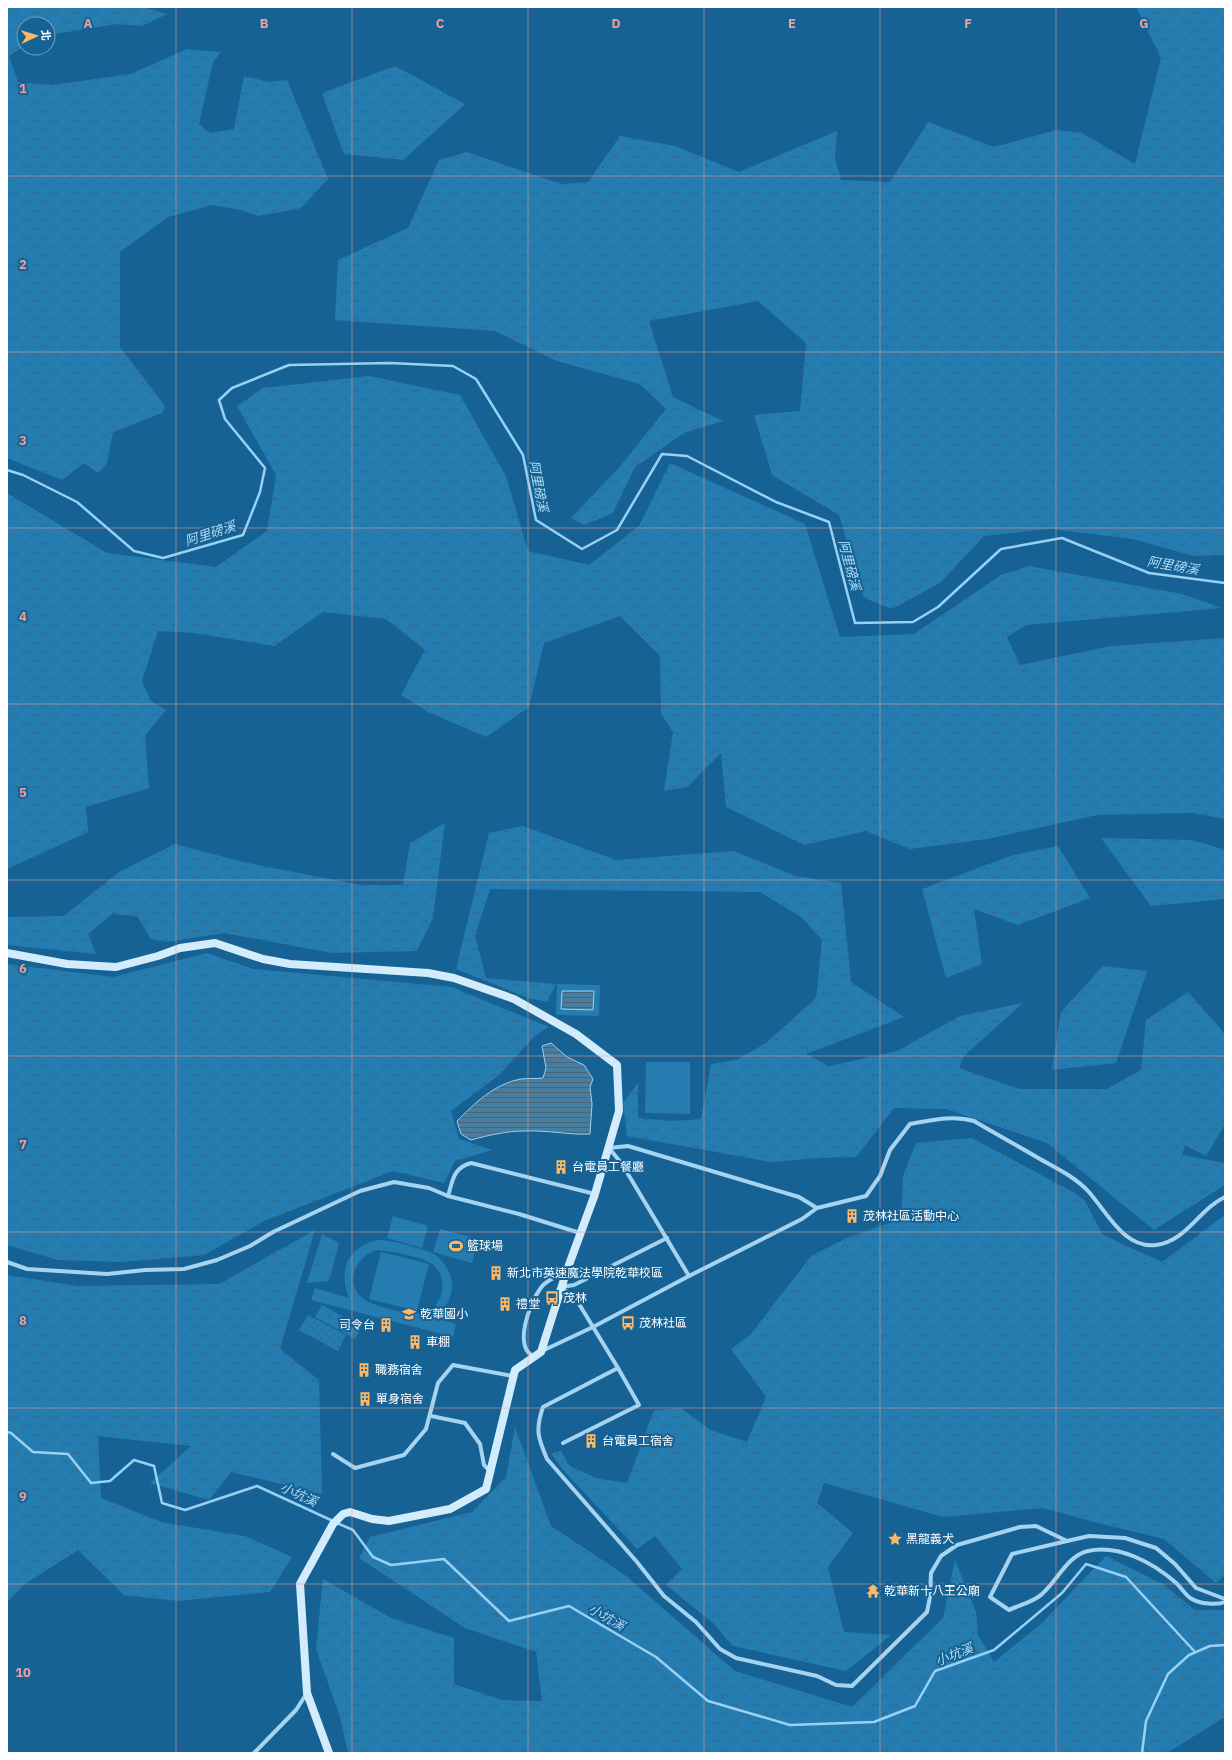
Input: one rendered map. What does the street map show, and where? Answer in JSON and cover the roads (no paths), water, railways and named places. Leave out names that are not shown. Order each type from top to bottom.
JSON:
[{"type":"street","points":[[7,953],[67,964],[116,966],[158,956],[180,948],[215,943],[263,959],[290,964],[428,973],[454,978],[514,999],[576,1034],[618,1065],[619,1111],[609,1148],[595,1194],[580,1232],[538,1355]]},
{"type":"street","points":[[328,1753],[307,1693],[300,1584],[333,1524],[339,1518],[350,1512],[372,1519],[389,1521],[450,1509],[486,1489],[515,1370],[538,1355],[802,1219],[817,1208],[866,1196],[880,1176],[890,1150],[910,1124],[938,1119],[962,1118],[974,1121],[1064,1172],[1087,1190],[1116,1226],[1133,1242],[1156,1245],[1178,1238],[1216,1202],[1225,1197]]},
{"type":"street","points":[[609,1148],[628,1146],[799,1197],[817,1208]]},
{"type":"street","points":[[609,1148],[622,1164],[689,1276]]},
{"type":"street","points":[[448,1196],[454,1174],[462,1166],[471,1163],[595,1194]]},
{"type":"street","points":[[7,1262],[27,1269],[107,1274],[145,1270],[184,1269],[217,1260],[250,1246],[273,1232],[360,1191],[394,1182],[429,1188],[448,1196],[580,1232]]},
{"type":"street","points":[[562,1287],[574,1285],[667,1238]]},
{"type":"street","points":[[538,1355],[526,1348],[522,1336],[530,1310],[540,1288],[550,1279],[566,1273]]},
{"type":"street","points":[[562,1287],[576,1299],[639,1405],[563,1443]]},
{"type":"street","points":[[333,1454],[355,1468],[404,1455],[426,1429],[431,1416],[438,1383],[453,1365],[514,1376]]},
{"type":"street","points":[[618,1368],[543,1407],[538,1422],[538,1439],[547,1459],[637,1562],[664,1596],[696,1622],[720,1648],[736,1658],[817,1676],[836,1685],[852,1686],[927,1612],[930,1598],[931,1573],[941,1556],[957,1546],[1020,1527],[1036,1526],[1067,1541]]},
{"type":"street","points":[[431,1416],[465,1423],[480,1444],[484,1465],[491,1473]]},
{"type":"street","points":[[1225,1599],[1196,1588],[1175,1564],[1156,1548],[1125,1538],[1089,1536],[1012,1554],[990,1597],[1009,1610],[1041,1596],[1055,1581],[1068,1562],[1088,1551],[1106,1550],[1146,1561],[1175,1582],[1192,1600],[1218,1604],[1225,1602]]},
{"type":"street","points":[[254,1753],[296,1710],[307,1693]]},
{"type":"waterway","name":"阿里磅溪","points":[[7,470],[23,475],[77,502],[134,551],[163,558],[243,535],[260,492],[265,468],[225,419],[219,400],[232,388],[289,365],[390,363],[453,366],[476,379],[523,455],[536,520],[582,549],[617,530],[662,454],[687,456],[776,502],[829,522],[855,623],[913,622],[938,607],[1001,549],[1062,538],[1149,573],[1225,583]]},
{"type":"waterway","name":"小坑溪","points":[[7,1432],[11,1433],[33,1452],[68,1454],[91,1483],[110,1481],[134,1460],[154,1466],[162,1503],[185,1510],[257,1486],[333,1521]]},
{"type":"waterway","name":"小坑溪","points":[[337,1523],[353,1530],[373,1557],[391,1565],[444,1559],[509,1621],[569,1606],[656,1657],[708,1701],[790,1725],[874,1722],[915,1706],[935,1671],[994,1650],[1062,1593],[1086,1564],[1126,1577],[1195,1652]]},
{"type":"waterway","name":"小坑溪","points":[[1142,1753],[1146,1721],[1168,1674],[1189,1655],[1210,1646],[1225,1645]]},
{"type":"place","name":"台電員工餐廳","points":[[561,1167]]},
{"type":"place","name":"茂林社區活動中心","points":[[852,1216]]},
{"type":"place","name":"籃球場","points":[[456,1246]]},
{"type":"place","name":"新北市英速魔法學院乾華校區","points":[[496,1273]]},
{"type":"place","name":"茂林","points":[[552,1298]]},
{"type":"place","name":"禮堂","points":[[505,1304]]},
{"type":"place","name":"乾華國小","points":[[409,1314]]},
{"type":"place","name":"茂林社區","points":[[628,1323]]},
{"type":"place","name":"司令台","points":[[386,1325]]},
{"type":"place","name":"車棚","points":[[415,1342]]},
{"type":"place","name":"職務宿舍","points":[[364,1370]]},
{"type":"place","name":"單身宿舍","points":[[365,1399]]},
{"type":"place","name":"台電員工宿舍","points":[[591,1441]]},
{"type":"place","name":"黑龍義犬","points":[[895,1539]]},
{"type":"place","name":"乾華新十八王公廟","points":[[873,1591]]}]
